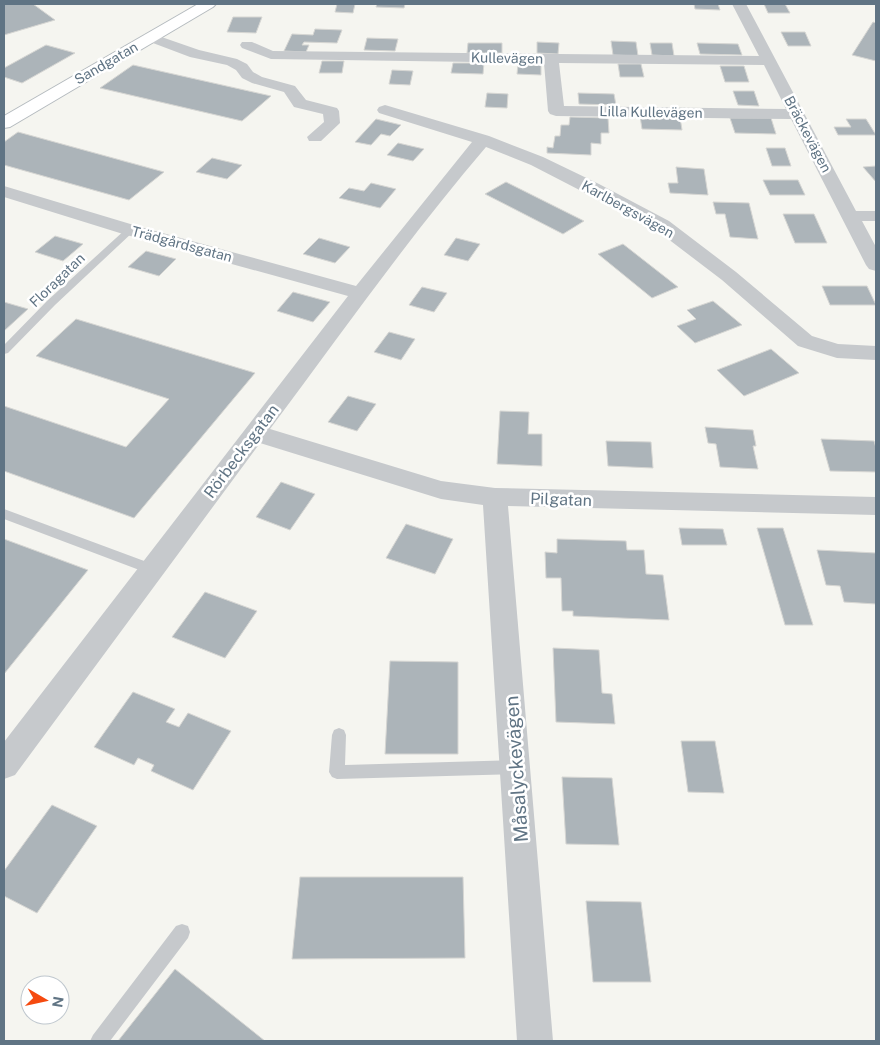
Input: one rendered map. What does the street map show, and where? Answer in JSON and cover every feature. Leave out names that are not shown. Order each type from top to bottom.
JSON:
[{"type":"main road","name":"Sandgatan","points":[[4,123],[208,4]]},
{"type":"street","name":"Bräckevägen","points":[[739,4],[852,216],[876,265]]},
{"type":"street","points":[[150,37],[195,54],[232,62],[242,67],[247,75],[257,80],[290,89],[300,104],[330,112],[332,122],[315,138]]},
{"type":"street","name":"Kullevägen","points":[[247,45],[271,55],[769,61]]},
{"type":"street","name":"Lilla Kullevägen","points":[[551,58],[556,111],[798,114]]},
{"type":"street","name":"Karlbergsvägen","points":[[385,110],[484,140],[537,161],[593,188],[662,225],[729,276],[805,342],[838,351],[876,353]]},
{"type":"street","name":"Rörbecksgatan","points":[[4,765],[361,293],[456,172],[484,140]]},
{"type":"street","name":"Trädgårdsgatan","points":[[4,191],[130,230],[361,293]]},
{"type":"street","points":[[852,216],[876,216]]},
{"type":"street","name":"Pilgatan","points":[[255,433],[441,490],[495,497],[876,506]]},
{"type":"street","name":"Måsalyckevägen","points":[[495,497],[535,1041]]},
{"type":"lane","name":"Floragatan","points":[[4,351],[51,303],[130,230]]},
{"type":"lane","points":[[4,514],[150,570]]},
{"type":"lane","points":[[339,735],[337,772],[516,767]]},
{"type":"lane","points":[[99,1041],[182,932]]},
{"type":"building","points":[[4,4],[33,4],[55,20],[4,35]]},
{"type":"building","points":[[337,4],[355,4],[353,13],[335,12]]},
{"type":"building","points":[[377,4],[405,4],[404,8],[376,7]]},
{"type":"building","points":[[694,4],[718,4],[720,10],[695,9]]},
{"type":"building","points":[[764,4],[785,4],[790,13],[768,13]]},
{"type":"building","points":[[233,17],[262,17],[256,33],[227,32]]},
{"type":"building","points":[[873,22],[876,23],[876,61],[852,55]]},
{"type":"building","points":[[315,29],[342,30],[337,43],[304,42],[302,45],[309,45],[306,52],[284,51],[292,34],[313,35]]},
{"type":"building","points":[[781,32],[805,32],[811,46],[788,46]]},
{"type":"building","points":[[367,38],[398,39],[395,51],[364,50]]},
{"type":"building","points":[[611,41],[636,42],[638,56],[613,55]]},
{"type":"building","points":[[537,42],[559,43],[558,54],[537,53]]},
{"type":"building","points":[[468,43],[502,43],[502,53],[467,53]]},
{"type":"building","points":[[650,43],[672,43],[674,56],[652,55]]},
{"type":"building","points":[[697,43],[738,44],[742,55],[700,54]]},
{"type":"building","points":[[46,45],[75,53],[22,83],[4,77],[4,68]]},
{"type":"building","points":[[322,61],[344,61],[342,73],[319,73]]},
{"type":"building","points":[[453,63],[484,63],[483,74],[451,73]]},
{"type":"building","points":[[518,64],[541,65],[541,75],[517,74]]},
{"type":"building","points":[[618,64],[641,64],[644,77],[620,77]]},
{"type":"building","points":[[133,65],[271,96],[242,121],[100,88]]},
{"type":"building","points":[[720,66],[744,66],[749,82],[725,82]]},
{"type":"building","points":[[392,70],[413,71],[410,85],[389,84]]},
{"type":"building","points":[[733,91],[754,91],[759,106],[738,105]]},
{"type":"building","points":[[487,93],[508,94],[507,108],[485,107]]},
{"type":"building","points":[[578,93],[614,94],[616,105],[579,104]]},
{"type":"building","points":[[640,116],[680,117],[682,130],[642,129]]},
{"type":"building","points":[[570,117],[608,118],[609,133],[601,133],[601,144],[591,143],[591,155],[547,153],[547,147],[553,148],[555,136],[560,136],[561,125],[569,125]]},
{"type":"building","points":[[730,118],[771,118],[776,134],[735,133]]},
{"type":"building","points":[[376,119],[401,125],[390,136],[381,134],[371,145],[355,142]]},
{"type":"building","points":[[846,119],[866,119],[876,135],[838,135],[834,127],[851,127]]},
{"type":"building","points":[[18,132],[164,172],[129,200],[4,165],[4,142]]},
{"type":"building","points":[[398,143],[424,149],[413,161],[387,155]]},
{"type":"building","points":[[766,148],[785,148],[791,166],[772,166]]},
{"type":"building","points":[[212,158],[242,165],[227,179],[196,172]]},
{"type":"building","points":[[876,166],[876,182],[863,167]]},
{"type":"building","points":[[676,167],[704,169],[708,195],[670,193],[668,183],[678,183]]},
{"type":"building","points":[[763,180],[798,180],[805,195],[770,195]]},
{"type":"building","points":[[506,182],[584,221],[563,234],[485,194]]},
{"type":"building","points":[[371,183],[396,189],[380,208],[339,198],[349,188],[364,191]]},
{"type":"building","points":[[713,202],[749,203],[758,239],[730,237],[725,214],[716,214]]},
{"type":"building","points":[[783,214],[814,214],[827,243],[795,243]]},
{"type":"building","points":[[55,236],[83,244],[63,261],[35,252]]},
{"type":"building","points":[[319,238],[350,247],[335,263],[303,254]]},
{"type":"building","points":[[456,238],[480,244],[468,261],[444,255]]},
{"type":"building","points":[[623,244],[678,287],[652,298],[598,254]]},
{"type":"building","points":[[146,251],[176,259],[159,276],[128,267]]},
{"type":"building","points":[[822,286],[867,286],[876,305],[830,305]]},
{"type":"building","points":[[422,287],[447,293],[434,312],[409,305]]},
{"type":"building","points":[[293,292],[330,302],[313,322],[277,311]]},
{"type":"building","points":[[713,301],[742,325],[695,343],[677,326],[696,319],[687,310]]},
{"type":"building","points":[[4,302],[28,309],[4,331]]},
{"type":"building","points":[[76,319],[255,373],[134,518],[4,471],[4,406],[126,447],[169,399],[36,356]]},
{"type":"building","points":[[389,332],[415,339],[401,360],[374,352]]},
{"type":"building","points":[[771,349],[799,373],[744,396],[717,370]]},
{"type":"building","points":[[348,396],[376,404],[357,431],[328,422]]},
{"type":"building","points":[[500,411],[529,412],[528,434],[542,434],[542,466],[497,464]]},
{"type":"building","points":[[705,427],[753,430],[756,446],[753,446],[758,469],[720,467],[716,444],[708,443]]},
{"type":"building","points":[[821,439],[874,441],[876,448],[876,472],[830,471]]},
{"type":"building","points":[[606,441],[651,442],[653,468],[608,466]]},
{"type":"building","points":[[281,482],[315,494],[290,530],[256,517]]},
{"type":"building","points":[[406,524],[453,539],[435,574],[386,558]]},
{"type":"building","points":[[679,528],[723,529],[727,545],[682,545]]},
{"type":"building","points":[[757,528],[783,528],[813,625],[785,625]]},
{"type":"building","points":[[4,539],[88,570],[4,674]]},
{"type":"building","points":[[557,539],[626,541],[627,550],[644,550],[646,574],[663,575],[669,620],[573,616],[573,611],[562,611],[561,578],[546,578],[545,552],[557,553]]},
{"type":"building","points":[[817,550],[876,553],[876,604],[844,602],[840,586],[826,585]]},
{"type":"building","points":[[205,592],[257,611],[225,658],[172,637]]},
{"type":"building","points":[[553,648],[599,650],[602,693],[612,694],[615,724],[556,722]]},
{"type":"building","points":[[390,661],[458,662],[458,754],[385,754]]},
{"type":"building","points":[[133,692],[175,709],[166,722],[179,727],[188,713],[231,731],[193,790],[151,771],[154,765],[138,758],[134,765],[94,747]]},
{"type":"building","points":[[681,741],[715,741],[724,793],[688,792]]},
{"type":"building","points":[[562,777],[612,778],[619,845],[566,844]]},
{"type":"building","points":[[52,805],[97,826],[37,913],[4,896],[4,871]]},
{"type":"building","points":[[300,877],[463,877],[465,958],[292,959]]},
{"type":"building","points":[[586,901],[641,902],[651,982],[593,982]]},
{"type":"building","points":[[175,969],[265,1041],[118,1041]]}]
